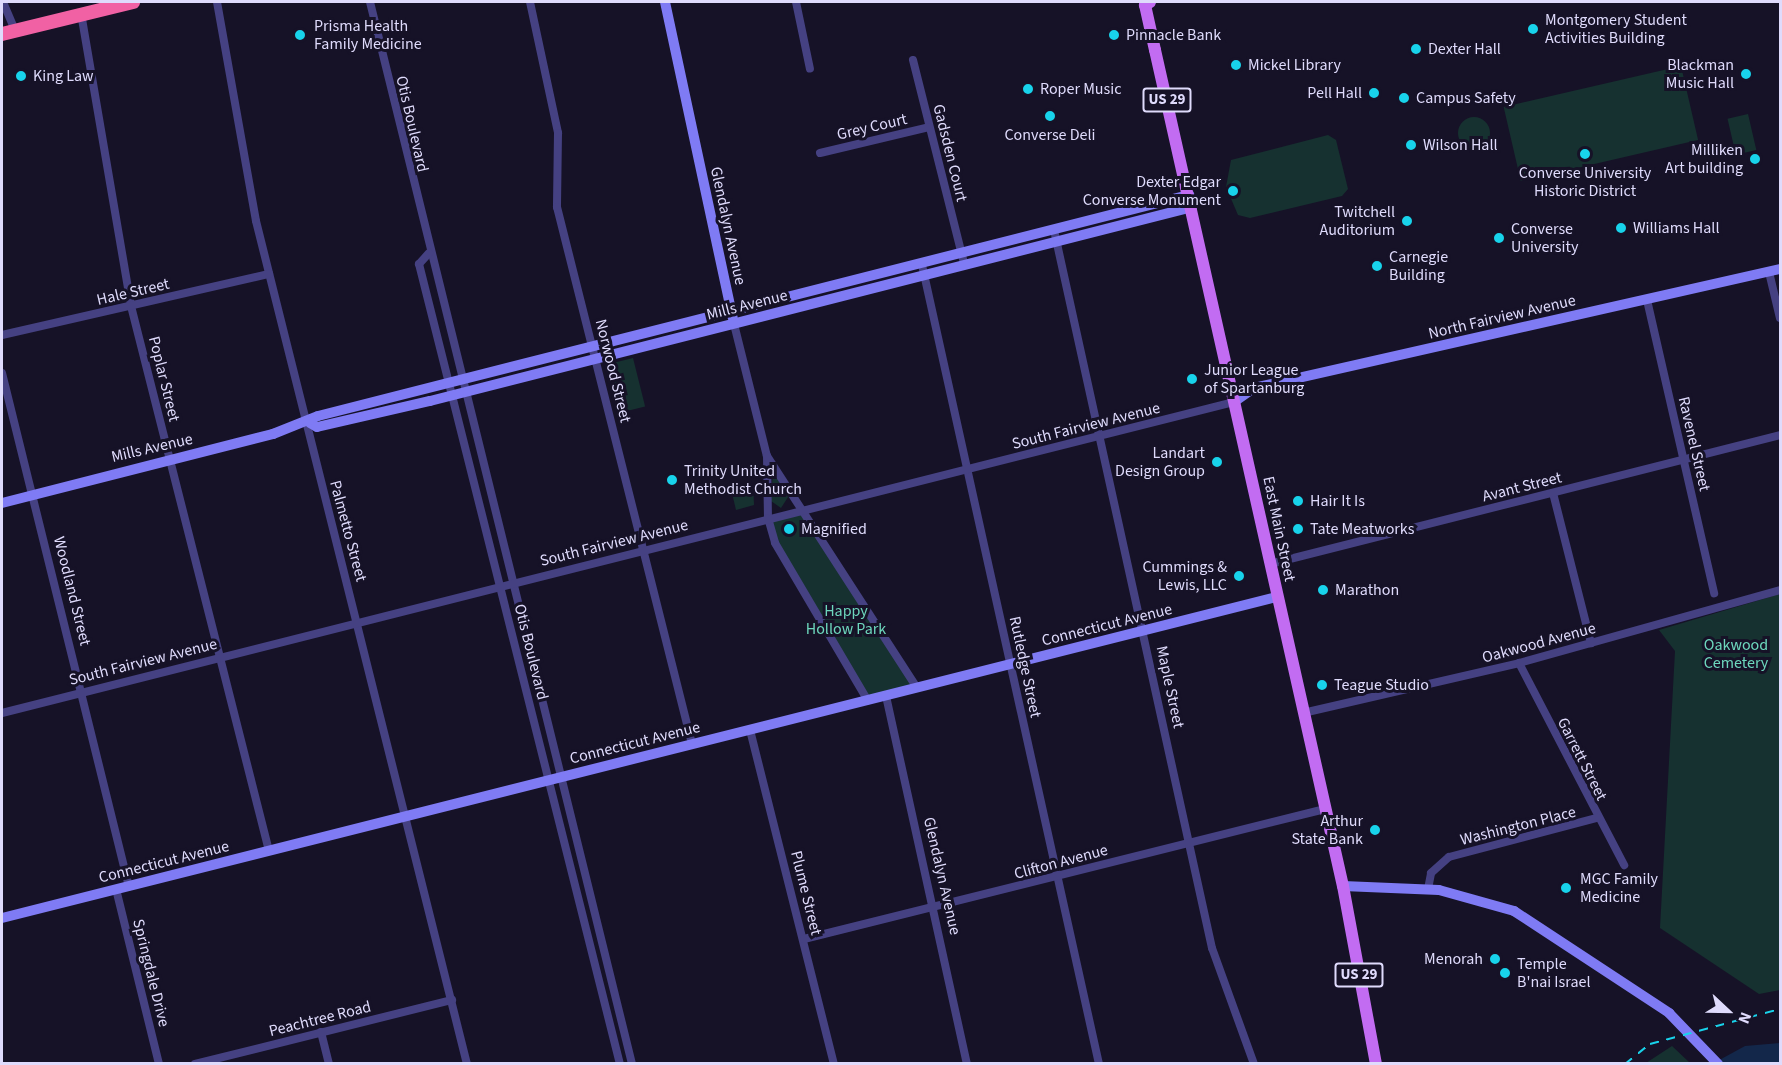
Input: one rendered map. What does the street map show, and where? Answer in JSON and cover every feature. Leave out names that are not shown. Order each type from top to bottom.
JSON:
[{"type":"highway","points":[[8,32],[133,2]]},
{"type":"main road","name":"East Main Street","points":[[1147,3],[1276,597],[1343,886],[1376,1064]]},
{"type":"street","points":[[3,2],[8,32]]},
{"type":"street","name":"Palmetto Street","points":[[217,2],[269,274],[467,1064]]},
{"type":"street","name":"Otis Boulevard","points":[[370,2],[429,253],[632,1064]]},
{"type":"street","name":"Norwood Street","points":[[530,2],[558,133],[557,207],[692,744]]},
{"type":"street","name":"Glendalyn Avenue","points":[[665,2],[732,313],[767,456],[768,518],[783,560],[868,701]]},
{"type":"street","points":[[797,2],[810,69]]},
{"type":"street","name":"Poplar Street","points":[[81,13],[131,306],[218,657],[269,851]]},
{"type":"street","name":"Gadsden Court","points":[[913,60],[963,258]]},
{"type":"street","name":"Grey Court","points":[[820,153],[929,127]]},
{"type":"street","name":"Mills Avenue","points":[[2,503],[308,424],[318,416],[449,383],[735,324],[963,258],[1190,201]]},
{"type":"street","name":"Maple Street","points":[[1055,236],[1220,975],[1254,1064]]},
{"type":"street","name":"Otis Boulevard","points":[[429,253],[419,264],[620,1064]]},
{"type":"street","name":"Mills Avenue","points":[[308,424],[319,427],[452,395],[732,313],[923,271]]},
{"type":"street","name":"Rutledge Street","points":[[923,271],[1099,1064]]},
{"type":"street","points":[[1775,271],[1780,318]]},
{"type":"street","name":"North Fairview Avenue","points":[[1234,402],[1254,388],[1775,271]]},
{"type":"street","name":"Hale Street","points":[[2,335],[269,274]]},
{"type":"street","name":"Ravenel Street","points":[[1647,300],[1714,593]]},
{"type":"street","name":"Woodland Street","points":[[2,373],[83,692],[129,886]]},
{"type":"street","name":"South Fairview Avenue","points":[[2,713],[1234,402]]},
{"type":"street","name":"Avant Street","points":[[1270,564],[1780,435]]},
{"type":"street","name":"Glendalyn Avenue","points":[[767,456],[804,509],[917,688]]},
{"type":"street","points":[[1553,494],[1591,643]]},
{"type":"street","name":"Oakwood Avenue","points":[[1303,713],[1519,663],[1780,590]]},
{"type":"street","name":"Connecticut Avenue","points":[[2,918],[1276,597]]},
{"type":"street","name":"Garrett Street","points":[[1519,663],[1597,818],[1624,865]]},
{"type":"street","name":"Glendalyn Avenue","points":[[886,696],[967,1064]]},
{"type":"street","name":"Plume Street","points":[[750,730],[834,1064]]},
{"type":"street","name":"Clifton Avenue","points":[[804,939],[1325,809]]},
{"type":"street","name":"Washington Place","points":[[1428,889],[1431,873],[1449,857],[1578,827],[1597,818]]},
{"type":"street","points":[[1343,886],[1428,889],[1479,898],[1526,917],[1669,1013],[1718,1064]]},
{"type":"street","name":"Springdale Drive","points":[[116,889],[159,1064]]},
{"type":"street","name":"Peachtree Road","points":[[195,1064],[452,1000]]},
{"type":"street","points":[[321,1032],[329,1064]]},
{"type":"green space","points":[[1681,66],[1698,140],[1521,181],[1504,107]]},
{"type":"green space","points":[[1748,114],[1756,150],[1736,155],[1728,119]]},
{"type":"green space","points":[[1474,117],[1485,122],[1490,133],[1485,144],[1474,149],[1463,144],[1458,133],[1463,122]]},
{"type":"green space","points":[[1328,135],[1336,140],[1348,189],[1342,196],[1250,218],[1238,215],[1226,187],[1231,160]]},
{"type":"green space","points":[[633,358],[645,407],[621,413],[609,364]]},
{"type":"green space","points":[[773,470],[790,494],[781,508],[771,501]]},
{"type":"green space","points":[[753,483],[754,505],[736,510],[731,489]]},
{"type":"green space","name":"Happy Hollow Park","points":[[804,509],[917,688],[868,701],[782,560],[768,518]]},
{"type":"green space","name":"Oakwood Cemetery","points":[[1780,594],[1780,990],[1759,994],[1660,928],[1675,651],[1659,630]]},
{"type":"green space","points":[[1672,1046],[1690,1063],[1646,1063]]},
{"type":"water","points":[[1780,1043],[1780,1063],[1712,1064],[1745,1046]]},
{"type":"railway","points":[[1625,1064],[1650,1044],[1780,1009]]},
{"type":"place","name":"Montgomery Student Activities Building","points":[[1533,29]]},
{"type":"place","name":"Prisma Health Family Medicine","points":[[300,35]]},
{"type":"place","name":"Pinnacle Bank","points":[[1114,35]]},
{"type":"place","name":"Dexter Hall","points":[[1416,49]]},
{"type":"place","name":"Mickel Library","points":[[1236,65]]},
{"type":"place","name":"Blackman Music Hall","points":[[1746,74]]},
{"type":"place","name":"King Law","points":[[21,76]]},
{"type":"place","name":"Roper Music","points":[[1028,89]]},
{"type":"place","name":"Pell Hall","points":[[1374,93]]},
{"type":"place","name":"Campus Safety","points":[[1404,98]]},
{"type":"place","name":"Converse Deli","points":[[1050,116]]},
{"type":"place","name":"Wilson Hall","points":[[1411,145]]},
{"type":"place","name":"Converse University Historic District","points":[[1585,154]]},
{"type":"place","name":"Milliken Art building","points":[[1755,159]]},
{"type":"place","name":"Dexter Edgar Converse Monument","points":[[1233,191]]},
{"type":"place","name":"Twitchell Auditorium","points":[[1407,221]]},
{"type":"place","name":"Williams Hall","points":[[1621,228]]},
{"type":"place","name":"Converse University","points":[[1499,238]]},
{"type":"place","name":"Carnegie Building","points":[[1377,266]]},
{"type":"place","name":"Junior League of Spartanburg","points":[[1192,379]]},
{"type":"place","name":"Landart Design Group","points":[[1217,462]]},
{"type":"place","name":"Trinity United Methodist Church","points":[[672,480]]},
{"type":"place","name":"Hair It Is","points":[[1298,501]]},
{"type":"place","name":"Magnified","points":[[789,529]]},
{"type":"place","name":"Tate Meatworks","points":[[1298,529]]},
{"type":"place","name":"Cummings & Lewis, LLC","points":[[1239,576]]},
{"type":"place","name":"Marathon","points":[[1323,590]]},
{"type":"place","name":"Teague Studio","points":[[1322,685]]},
{"type":"place","name":"Arthur State Bank","points":[[1375,830]]},
{"type":"place","name":"MGC Family Medicine","points":[[1566,888]]},
{"type":"place","name":"Menorah","points":[[1495,959]]},
{"type":"place","name":"Temple B'nai Israel","points":[[1505,973]]}]
